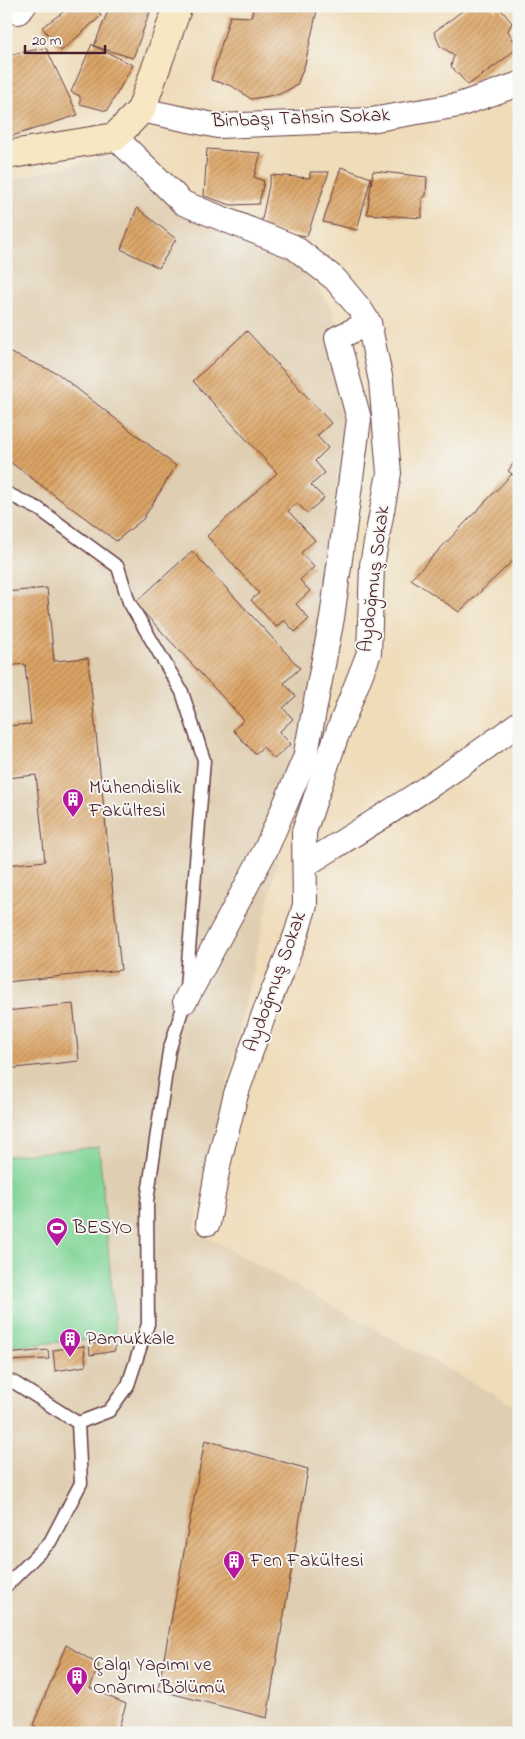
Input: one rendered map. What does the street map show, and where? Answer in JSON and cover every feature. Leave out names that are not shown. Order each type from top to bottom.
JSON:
[{"type":"street","points":[[6,10],[18,12],[24,6]]},
{"type":"street","points":[[6,155],[115,137],[141,110],[178,6]]},
{"type":"street","name":"Binbaşı Tahsin Sokak","points":[[141,110],[218,126],[372,120],[459,105],[519,84]]},
{"type":"street","name":"Aydoğmuş Sokak","points":[[115,137],[183,203],[294,247],[335,279],[360,309],[369,323],[381,381],[389,473],[372,565],[369,653],[336,737],[304,832],[305,905],[296,935],[264,1014],[236,1094],[219,1160],[208,1223]]},
{"type":"street","points":[[185,1001],[267,847],[305,758],[332,618],[359,419],[337,338],[369,323]]},
{"type":"street","points":[[304,865],[392,811],[519,723]]},
{"type":"lane","points":[[6,493],[39,509],[118,567],[129,602],[182,692],[204,760],[185,1001],[169,1051],[147,1201],[148,1324],[128,1385],[109,1412],[78,1423]]},
{"type":"lane","points":[[6,1380],[15,1382],[78,1423]]},
{"type":"lane","points":[[6,1586],[50,1542],[81,1483],[78,1423]]},
{"type":"shaded area","points":[[117,154],[292,253],[332,308],[362,419],[332,618],[194,1230],[519,1408],[519,1733],[6,1733],[6,181]]},
{"type":"green space","name":"BESYO","points":[[99,1147],[116,1337],[6,1347],[6,1156]]},
{"type":"building","points":[[72,6],[95,6],[101,16],[61,51],[42,27]]},
{"type":"building","points":[[110,6],[152,6],[133,58],[94,46]]},
{"type":"building","points":[[254,6],[318,6],[305,64],[297,85],[280,94],[251,99],[232,86],[211,80],[230,16],[251,17]]},
{"type":"building","points":[[469,6],[491,6],[494,10],[499,7],[512,23],[508,31],[518,47],[468,85],[451,66],[454,55],[440,46],[434,32]]},
{"type":"building","points":[[92,44],[133,65],[107,111],[80,104],[80,96],[71,92]]},
{"type":"building","points":[[46,48],[78,115],[6,138],[6,55]]},
{"type":"building","points":[[207,149],[261,153],[254,177],[264,181],[259,204],[231,205],[204,196]]},
{"type":"building","points":[[341,167],[371,178],[357,230],[323,222]]},
{"type":"building","points":[[373,171],[427,177],[426,196],[422,198],[422,218],[367,214]]},
{"type":"building","points":[[310,172],[329,172],[307,236],[260,229],[271,175],[310,178]]},
{"type":"building","points":[[137,208],[176,239],[159,268],[121,249]]},
{"type":"building","points":[[247,331],[331,423],[317,436],[328,448],[315,461],[325,473],[311,485],[324,498],[307,513],[297,503],[288,511],[315,540],[301,553],[314,567],[300,580],[310,591],[296,604],[309,619],[295,632],[284,620],[276,627],[251,600],[259,593],[207,536],[277,473],[193,381]]},
{"type":"building","points":[[6,351],[57,373],[176,466],[143,519],[116,541],[6,459]]},
{"type":"building","points":[[519,456],[519,480],[508,471]]},
{"type":"building","points":[[512,474],[519,482],[519,555],[459,612],[411,579]]},
{"type":"building","points":[[192,551],[300,668],[284,683],[296,696],[283,708],[293,719],[279,732],[291,744],[274,759],[263,747],[255,754],[233,730],[244,720],[135,603]]},
{"type":"building","name":"Mühendislik Fakültesi","points":[[47,588],[54,661],[88,658],[121,970],[6,982],[6,865],[45,861],[36,775],[6,778],[6,726],[31,724],[25,664],[6,666],[6,592]]},
{"type":"building","points":[[73,1004],[79,1061],[6,1069],[6,1011]]},
{"type":"building","points":[[114,1342],[115,1351],[90,1355],[89,1344]]},
{"type":"building","name":"Pamukkale","points":[[84,1346],[86,1366],[55,1371],[53,1350]]},
{"type":"building","points":[[48,1350],[49,1359],[6,1361],[6,1354]]},
{"type":"building","name":"Fen Fakültesi","points":[[205,1440],[308,1469],[267,1718],[158,1690]]},
{"type":"building","name":"Çalgı Yapımı ve Onarımı Bölümü","points":[[66,1645],[99,1665],[90,1688],[126,1704],[117,1733],[45,1733],[33,1725]]},
{"type":"place","name":"Mühendislik Fakültesi","points":[[73,818]]},
{"type":"place","name":"BESYO","points":[[57,1247]]},
{"type":"place","name":"Pamukkale","points":[[70,1358]]},
{"type":"place","name":"Fen Fakültesi","points":[[234,1580]]},
{"type":"place","name":"Çalgı Yapımı ve Onarımı Bölümü","points":[[77,1696]]}]
